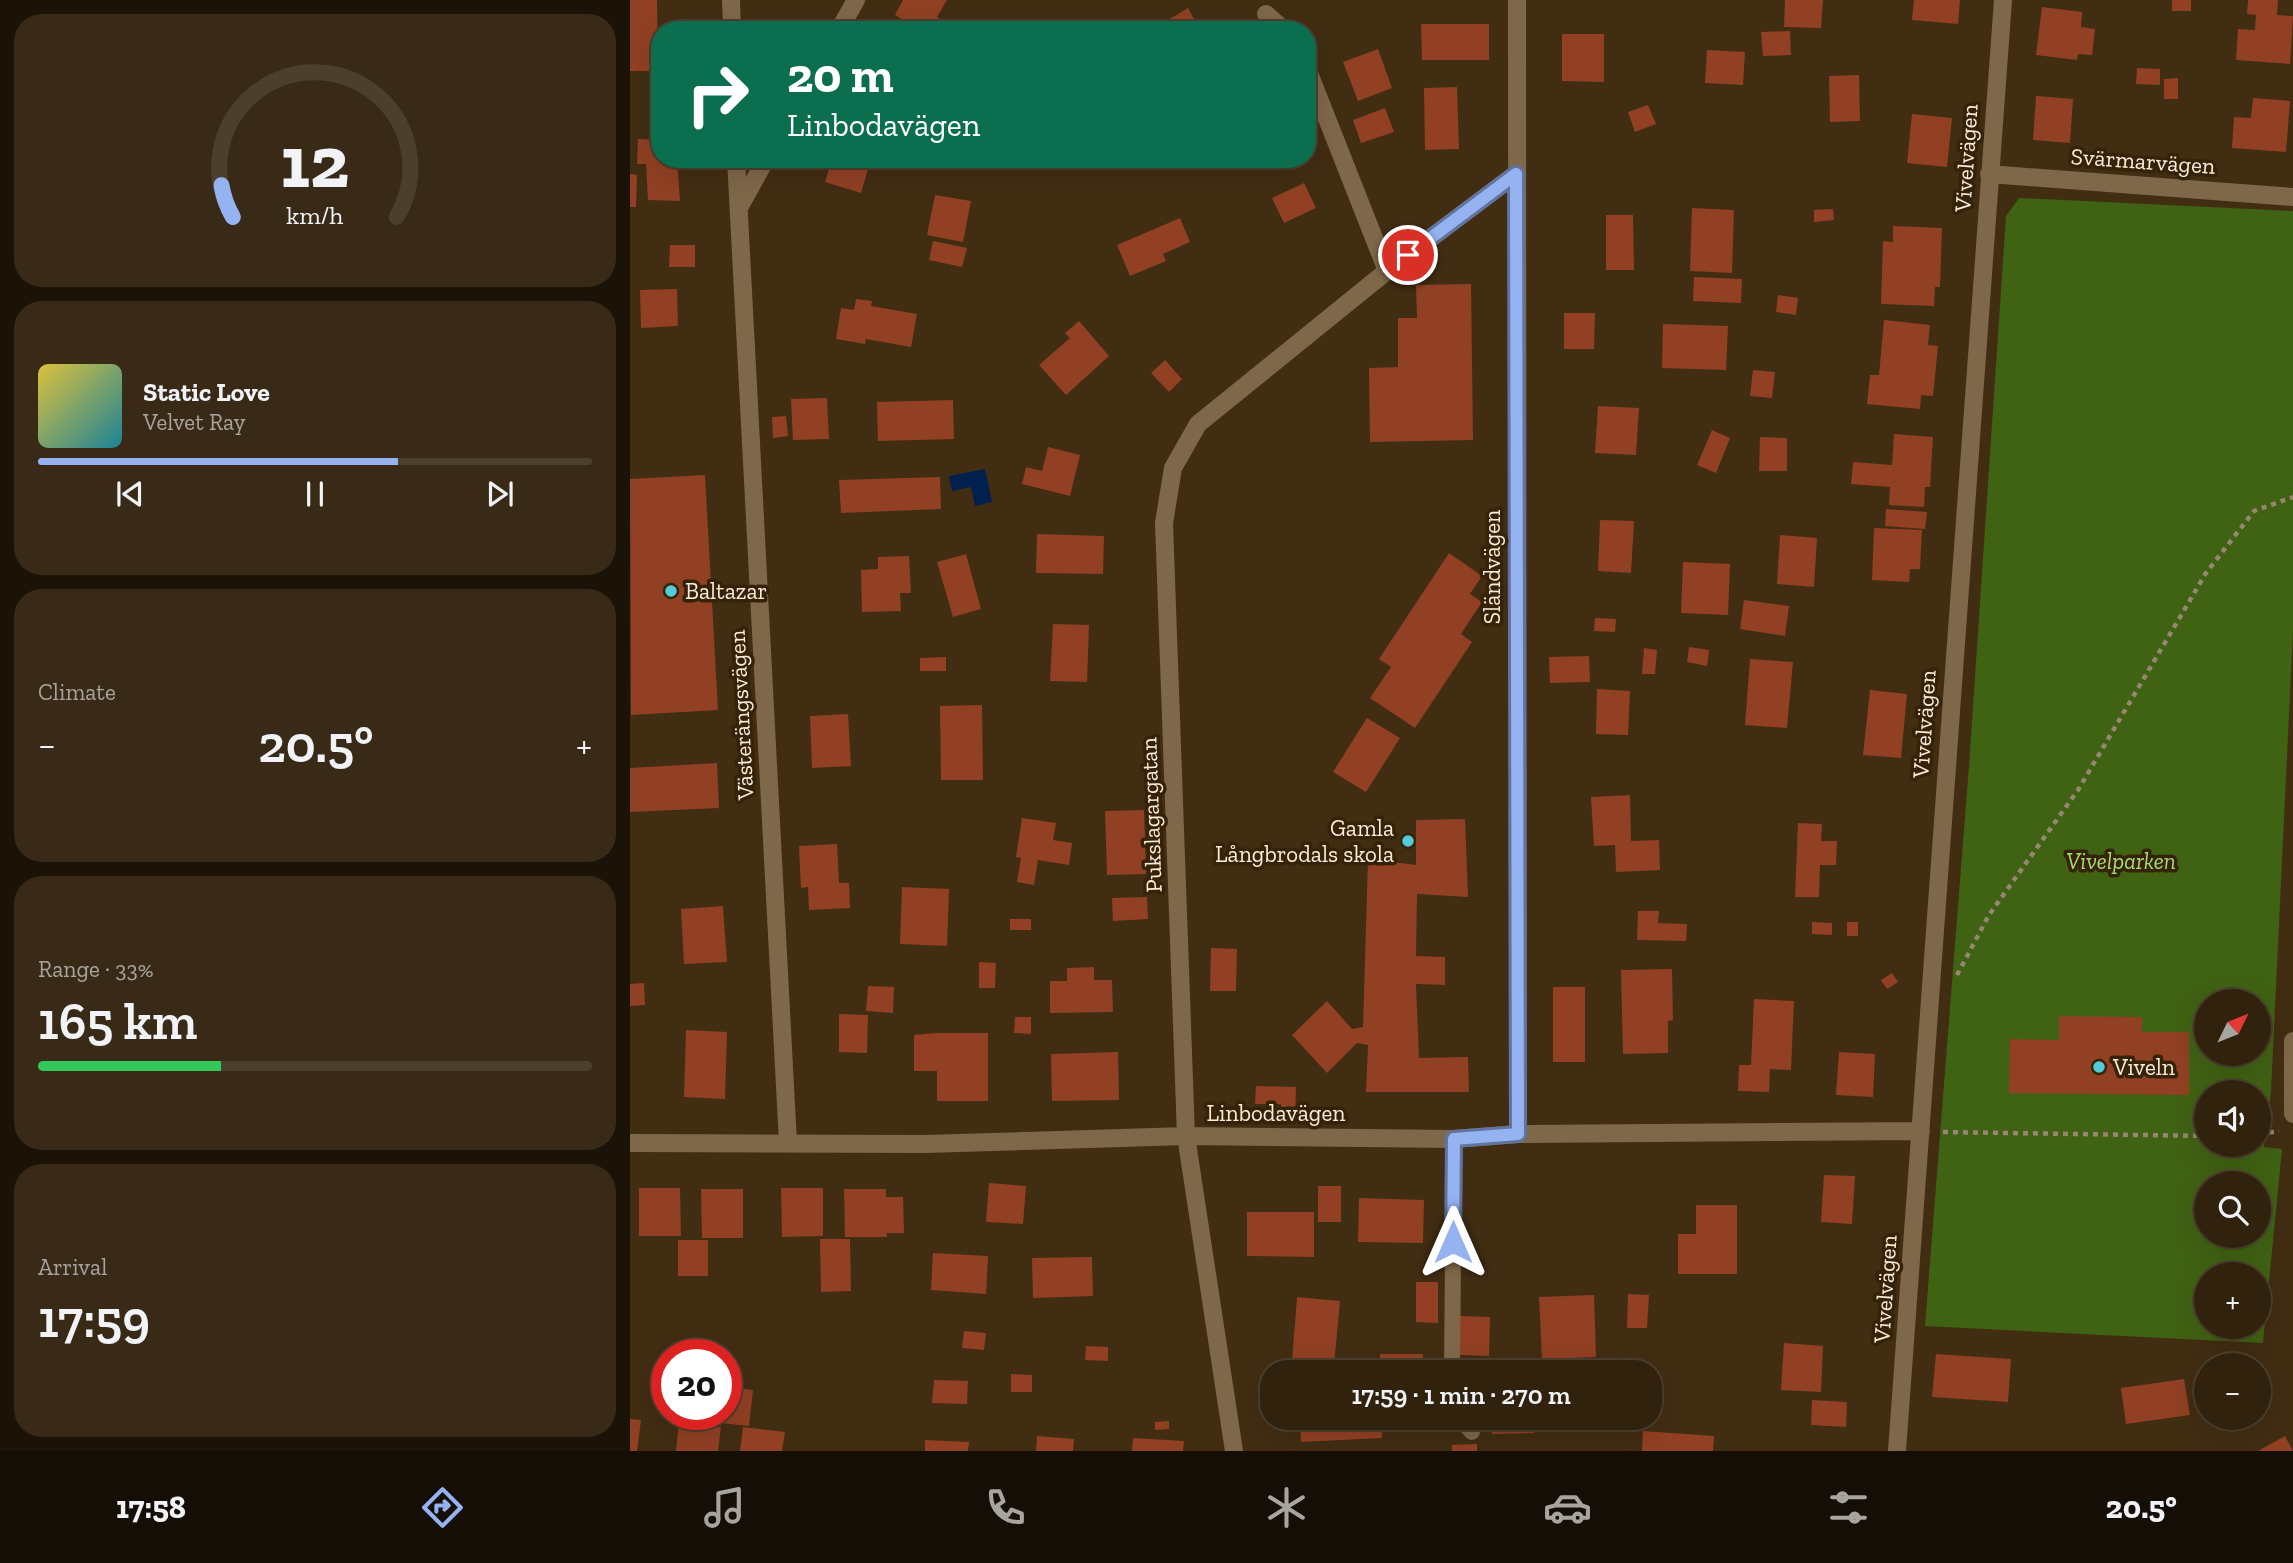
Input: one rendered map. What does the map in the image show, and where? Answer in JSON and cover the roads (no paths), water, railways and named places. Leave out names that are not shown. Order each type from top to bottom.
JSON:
[{"type":"street","points":[[731,0],[732,21]]},
{"type":"street","points":[[844,21],[856,0]]},
{"type":"street","name":"Sländvägen","points":[[1517,0],[1518,1134]]},
{"type":"street","name":"Vivelvägen","points":[[1897,1451],[2003,0]]},
{"type":"street","points":[[1266,14],[1274,21]]},
{"type":"street","points":[[1316,91],[1387,271]]},
{"type":"street","name":"Västerängsvägen","points":[[736,168],[788,1143]]},
{"type":"street","points":[[738,210],[761,168]]},
{"type":"street","name":"Pukslagargatan","points":[[1234,1451],[1186,1136],[1164,523],[1173,468],[1198,424],[1387,271],[1516,174]]},
{"type":"street","name":"Svärmarvägen","points":[[1989,174],[2293,197]]},
{"type":"street","points":[[2293,1041],[2293,1114]]},
{"type":"street","name":"Linbodavägen","points":[[630,1143],[925,1144],[1186,1136],[1454,1139],[1518,1134],[1921,1131]]},
{"type":"lane","points":[[1452,1360],[1454,1139]]},
{"type":"water","points":[[985,469],[992,502],[975,506],[971,487],[952,491],[949,476]]},
{"type":"place","name":"Baltazar","points":[[671,591]]},
{"type":"place","name":"Gamla Långbrodals skola","points":[[1408,841]]},
{"type":"place","name":"Viveln","points":[[2099,1067]]},
{"type":"park label","name":"Vivelparken","points":[[2121,861]]}]
